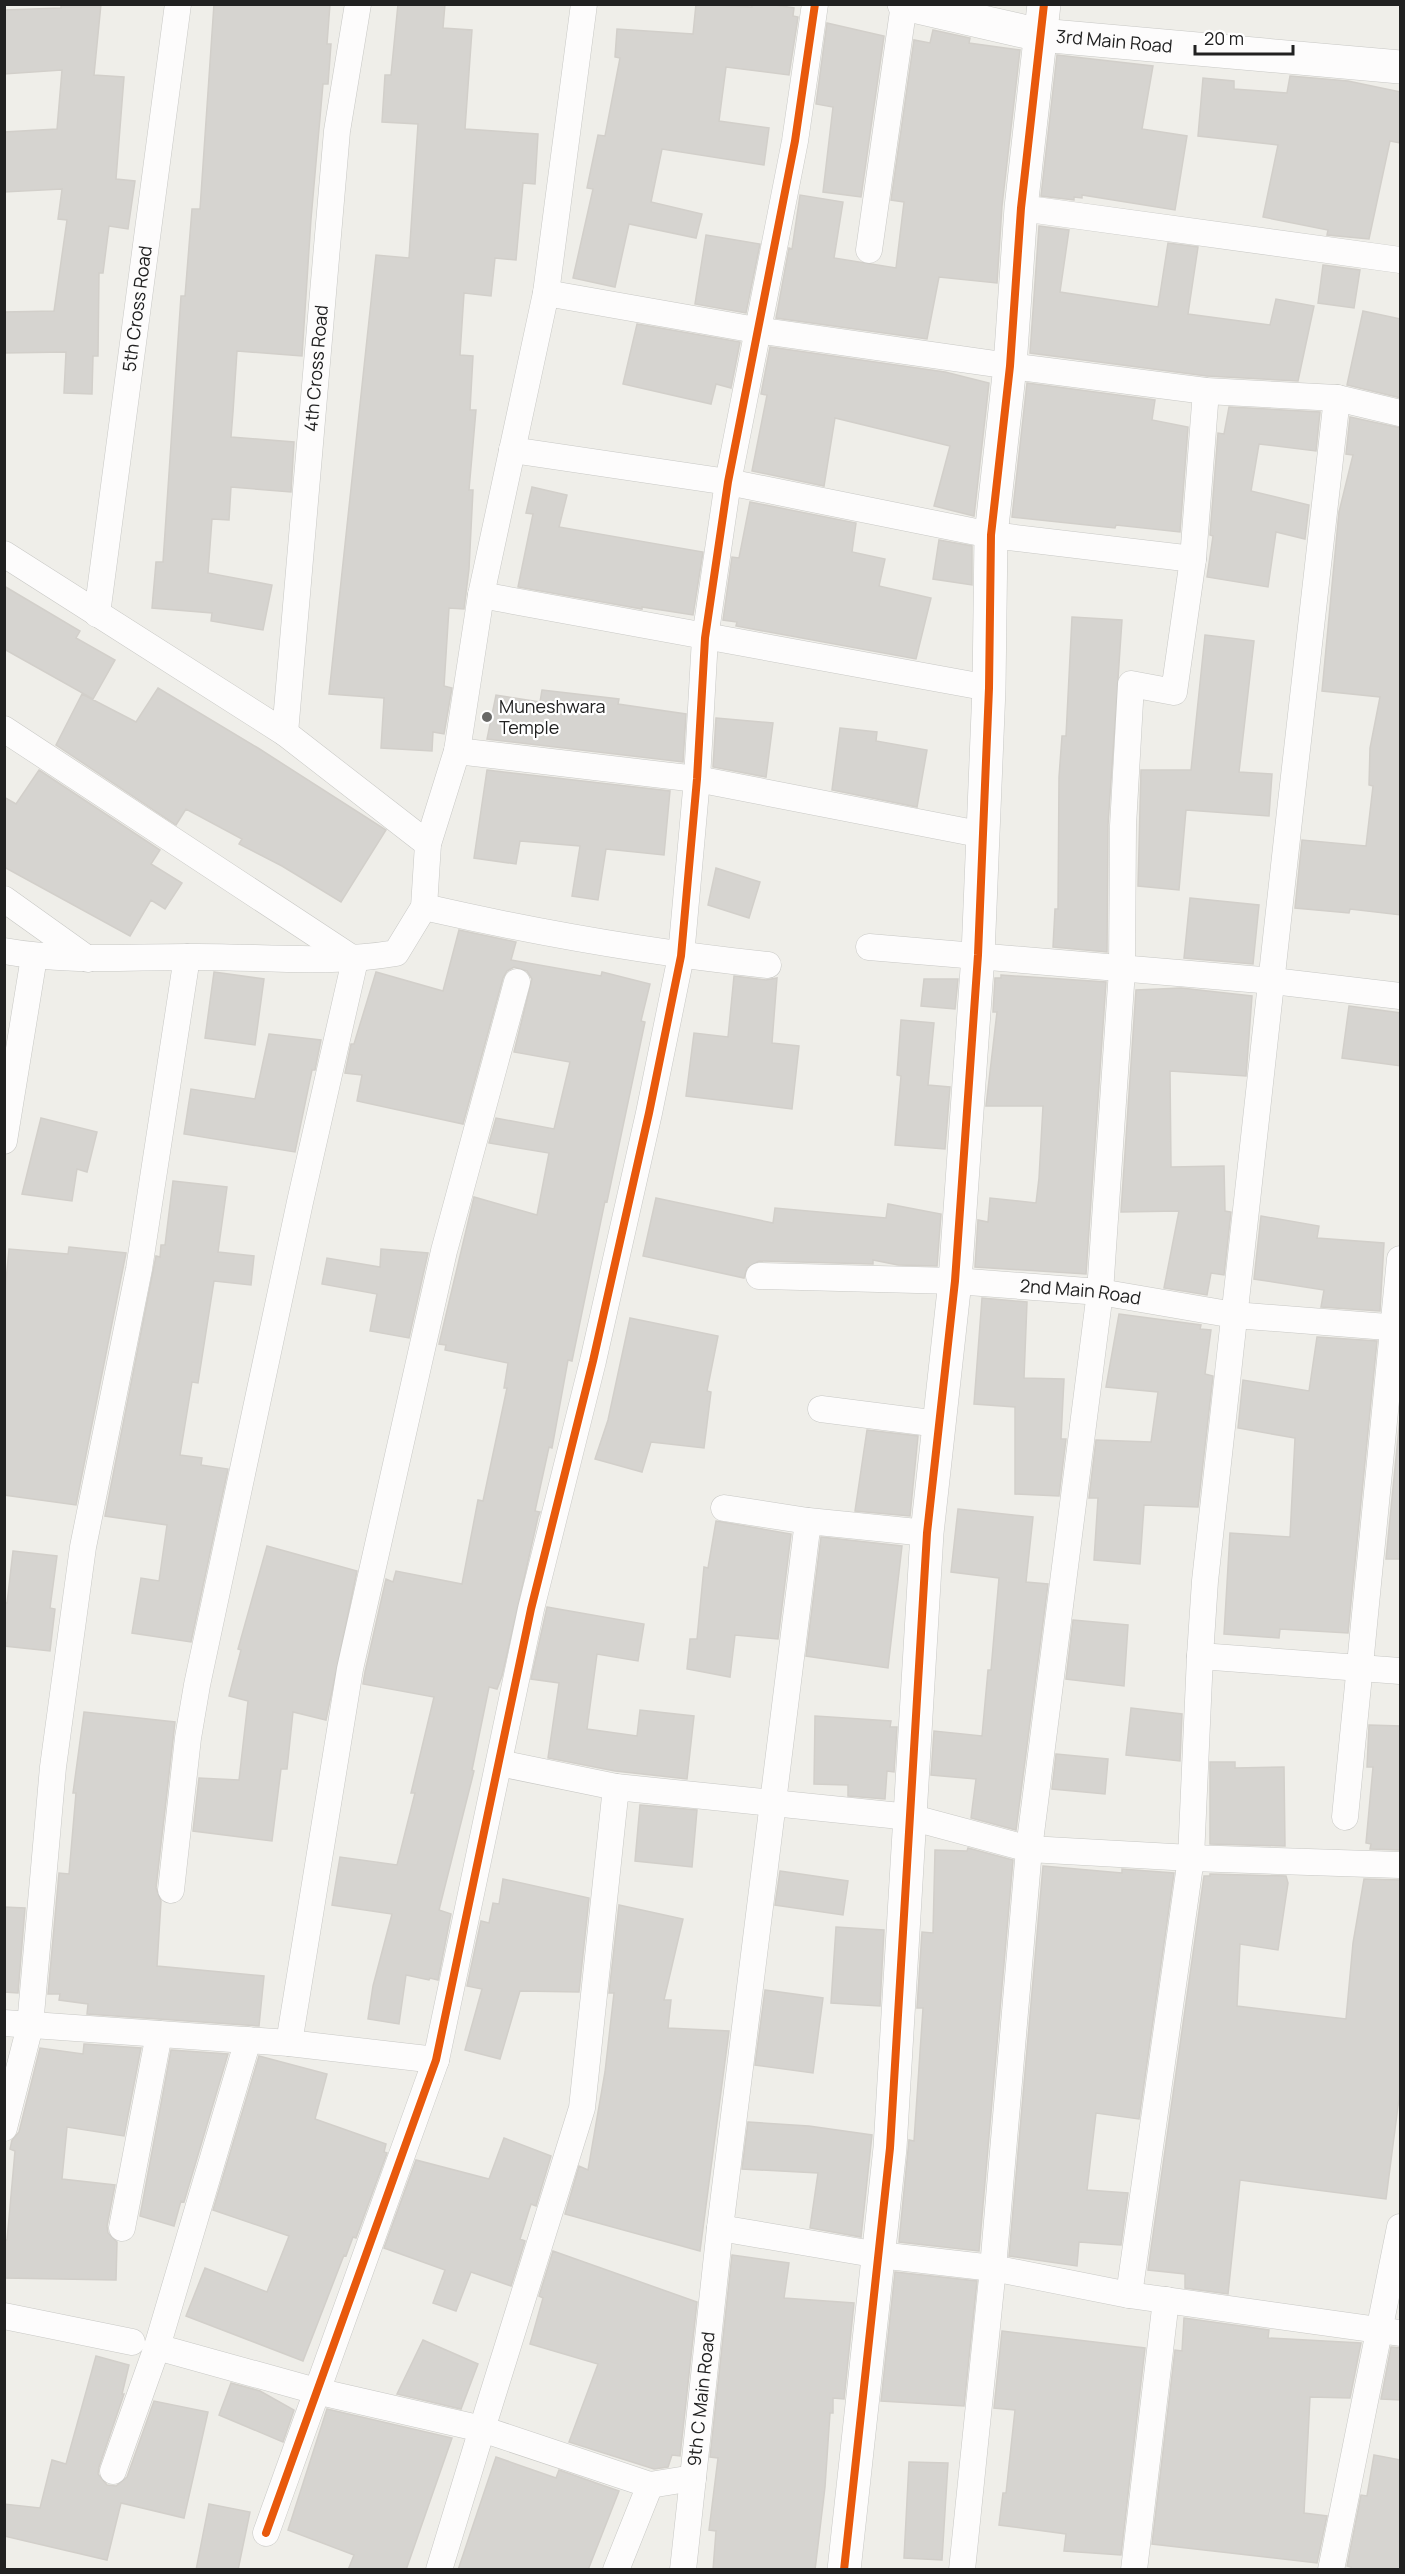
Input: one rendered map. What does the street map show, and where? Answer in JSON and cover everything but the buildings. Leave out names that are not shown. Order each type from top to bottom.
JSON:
[{"type":"street","name":"5th Cross Road","points":[[97,614],[178,4]]},
{"type":"street","name":"4th Cross Road","points":[[285,733],[337,131],[358,4]]},
{"type":"street","points":[[4,951],[34,957],[88,959],[187,957],[355,960],[396,953],[424,907],[428,844],[458,751],[481,595],[546,293],[584,4]]},
{"type":"street","points":[[266,2534],[436,2060],[531,1610],[592,1361],[649,1113],[681,956],[697,779],[705,638],[728,482],[756,330],[795,141],[814,4]]},
{"type":"street","points":[[869,250],[904,4]]},
{"type":"street","name":"3rd Main Road","points":[[904,4],[1401,67]]},
{"type":"street","points":[[844,2570],[890,2148],[927,1533],[955,1281],[978,956],[989,688],[991,535],[1010,366],[1021,208],[1042,20]]},
{"type":"street","points":[[1021,208],[1401,260]]},
{"type":"street","points":[[546,293],[756,330],[1010,366],[1206,391],[1337,398],[1401,413]]},
{"type":"street","points":[[963,2570],[993,2268],[1029,1849],[1100,1292],[1122,970],[1123,826],[1131,684],[1173,692],[1193,559],[1206,391]]},
{"type":"street","points":[[1129,2295],[1191,1858],[1205,1581],[1273,981],[1302,689],[1337,398]]},
{"type":"street","points":[[512,450],[728,482],[991,535],[1193,559]]},
{"type":"street","points":[[4,554],[285,733],[428,844]]},
{"type":"street","points":[[481,595],[705,638],[989,688]]},
{"type":"street","points":[[4,729],[355,960]]},
{"type":"street","points":[[458,751],[697,779],[984,835]]},
{"type":"street","points":[[4,899],[88,959]]},
{"type":"street","points":[[424,907],[534,932],[681,956],[768,965]]},
{"type":"street","points":[[869,947],[1273,981],[1401,996]]},
{"type":"street","points":[[4,1141],[34,957]]},
{"type":"street","points":[[4,2128],[30,2026],[53,1767],[83,1547],[139,1269],[187,957]]},
{"type":"street","points":[[171,1890],[188,1738],[197,1684],[297,1214],[355,960]]},
{"type":"street","points":[[288,2043],[351,1669],[444,1251],[517,982]]},
{"type":"street","points":[[1345,1817],[1397,1328],[1401,1259]]},
{"type":"street","name":"2nd Main Road","points":[[759,1276],[955,1281],[1100,1292],[1234,1315],[1397,1328]]},
{"type":"street","points":[[821,1409],[939,1424]]},
{"type":"street","points":[[724,1508],[808,1521],[927,1533]]},
{"type":"street","name":"9th C Main Road","points":[[682,2570],[720,2228],[808,1521]]},
{"type":"street","points":[[1200,1656],[1401,1671]]},
{"type":"street","points":[[499,1763],[616,1787],[910,1817],[1029,1849],[1191,1858],[1401,1865]]},
{"type":"street","points":[[439,2570],[582,2108],[616,1787]]},
{"type":"street","points":[[4,2023],[288,2043],[436,2060]]},
{"type":"street","points":[[122,2228],[159,2034]]},
{"type":"street","points":[[113,2471],[157,2347],[248,2040]]},
{"type":"street","points":[[1331,2570],[1391,2332],[1401,2227]]},
{"type":"street","points":[[720,2228],[879,2255],[993,2268],[1129,2295],[1391,2332]]},
{"type":"street","points":[[1134,2570],[1166,2300]]},
{"type":"street","points":[[4,2316],[132,2342]]},
{"type":"street","points":[[157,2347],[316,2391],[482,2429],[650,2485],[693,2478]]},
{"type":"street","points":[[616,2570],[650,2485]]},
{"type":"cycle path","points":[[266,2533],[436,2060],[531,1609],[593,1361],[649,1113],[681,956],[697,779],[705,638],[728,482],[795,141],[815,4]]},
{"type":"cycle path","points":[[844,2570],[890,2148],[927,1533],[955,1281],[978,955],[989,688],[991,535],[1010,366],[1021,208],[1044,4]]},
{"type":"place","name":"Muneshwara Temple","points":[[487,717]]}]
